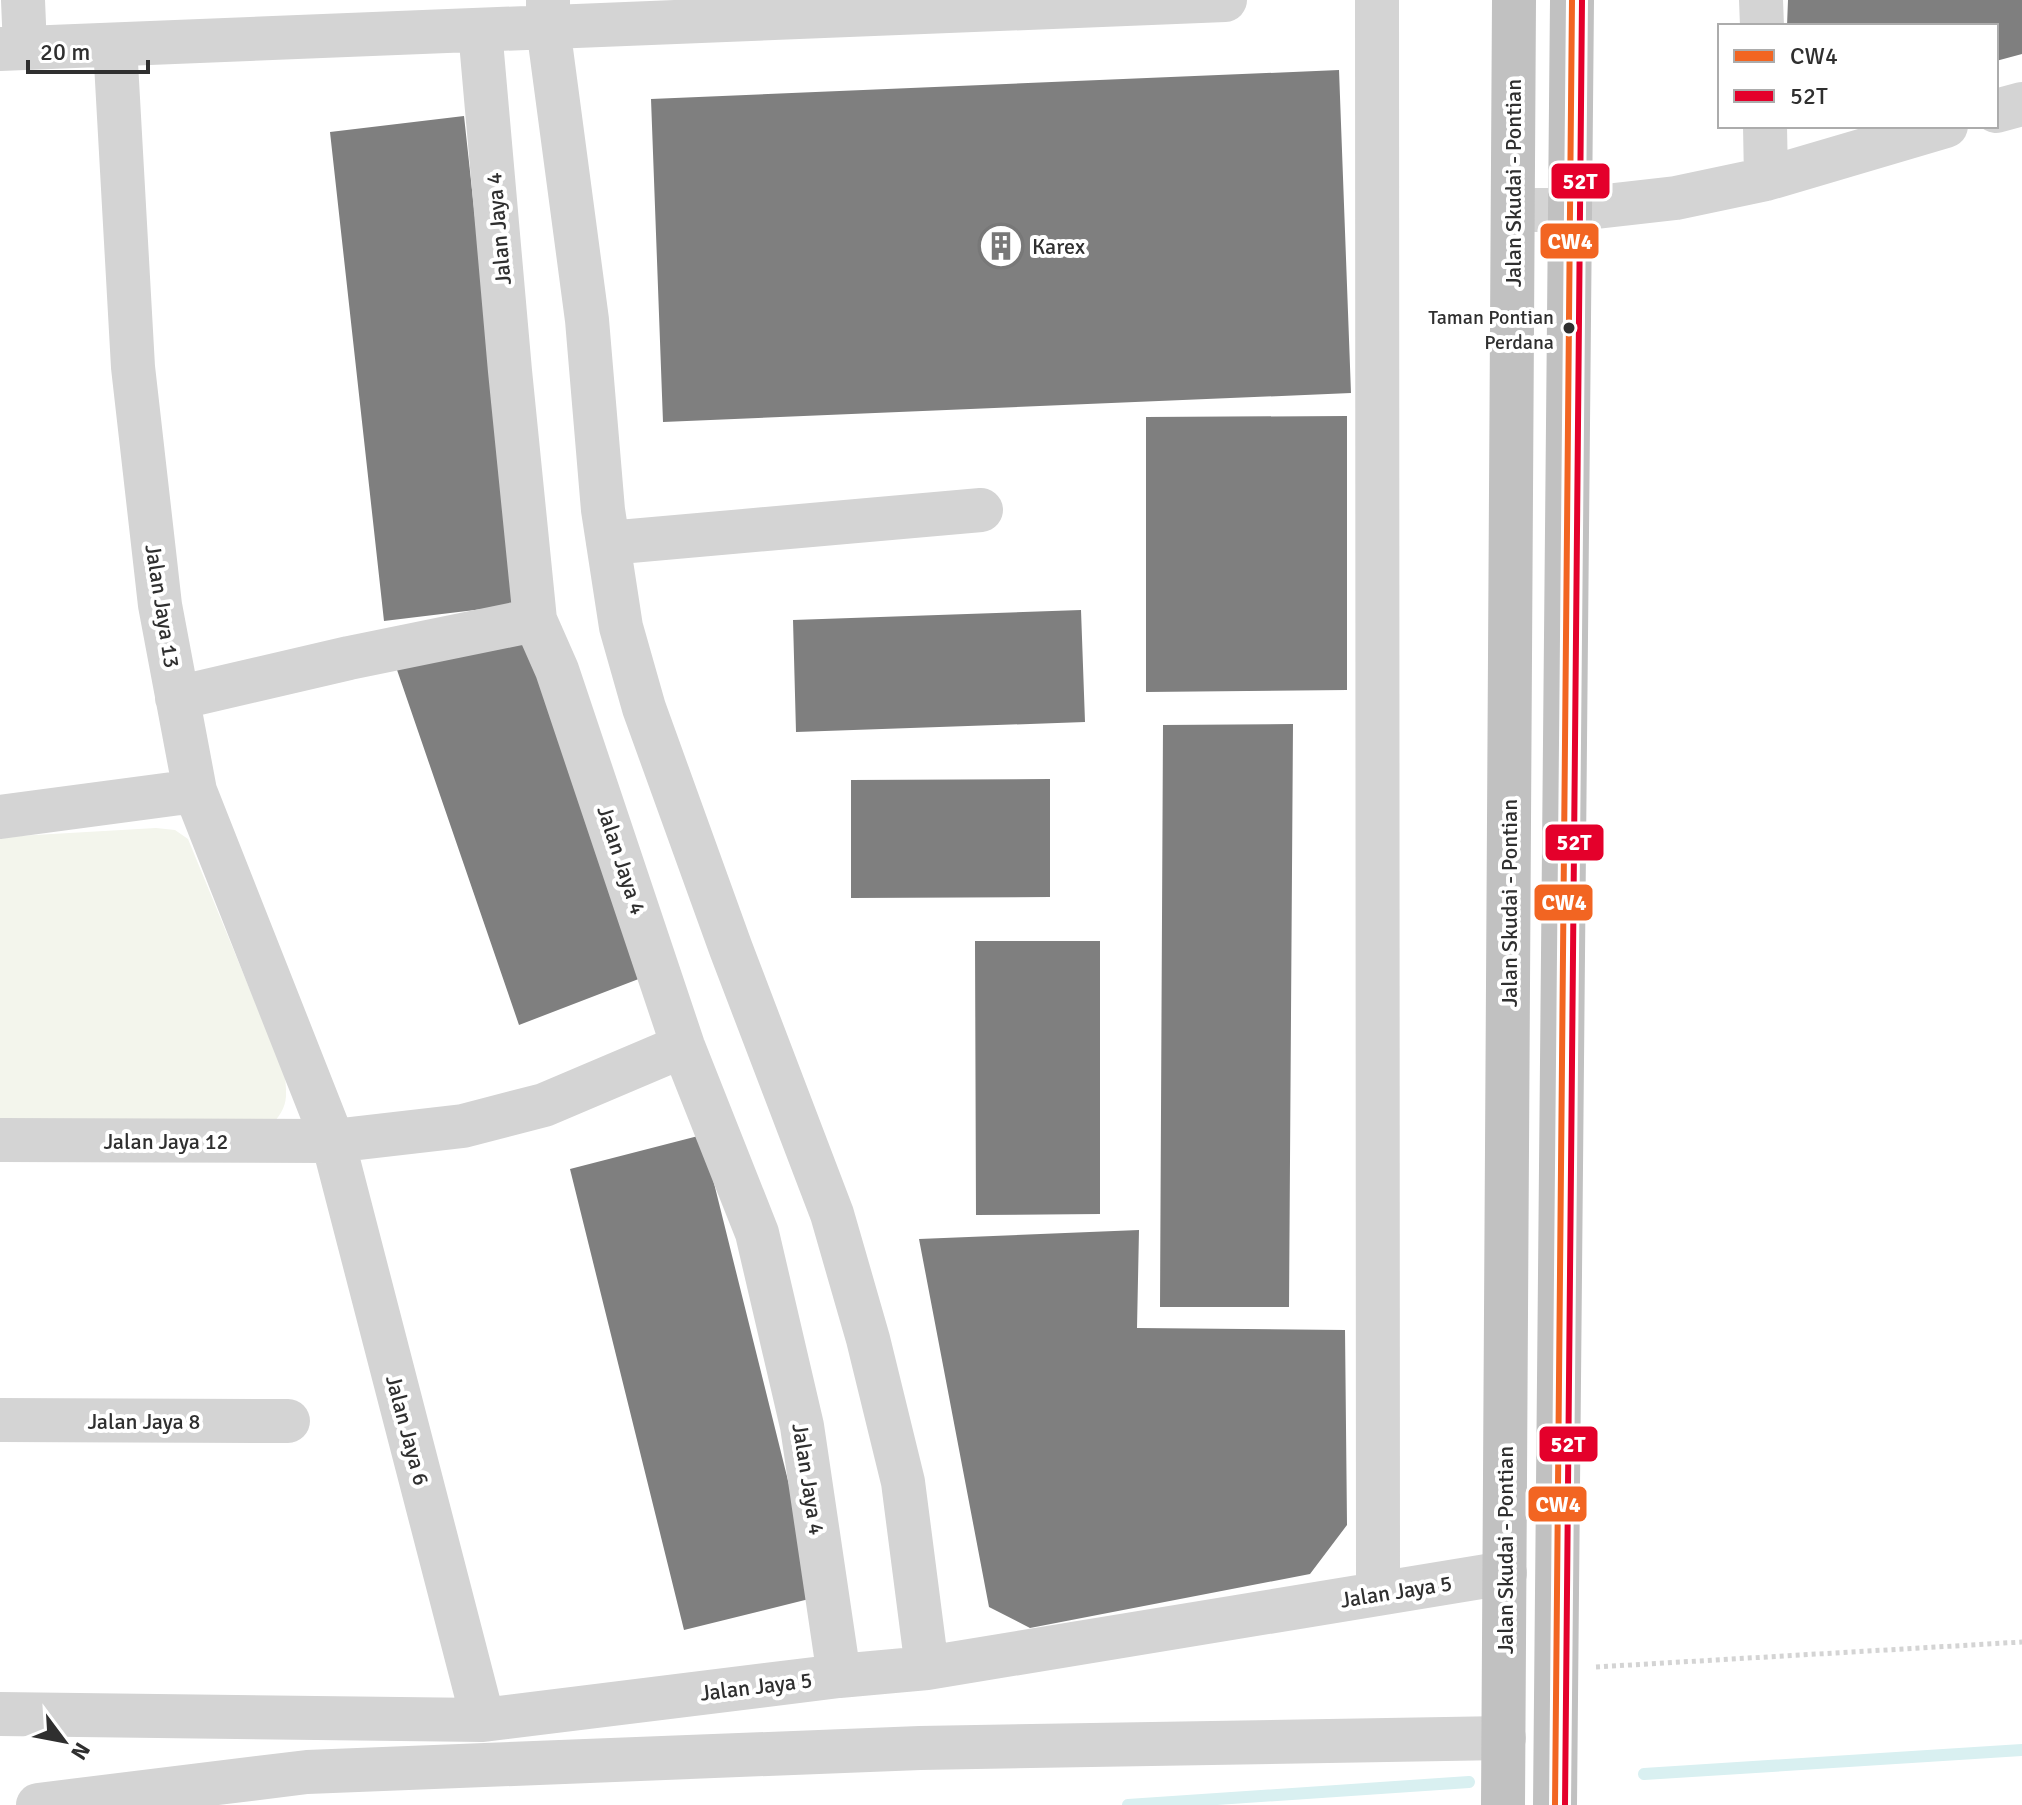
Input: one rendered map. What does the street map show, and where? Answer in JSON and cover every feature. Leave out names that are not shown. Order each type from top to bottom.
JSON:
[{"type":"highway","name":"Jalan Skudai - Pontian","points":[[1503,1805],[1514,0]]},
{"type":"highway","points":[[1555,1805],[1572,0]]},
{"type":"street","points":[[23,0],[12,49],[115,45],[365,17],[480,30],[548,14],[1225,0]]},
{"type":"street","points":[[1377,0],[1378,1594]]},
{"type":"street","points":[[1761,0],[1762,24]]},
{"type":"street","points":[[548,14],[587,320],[603,510],[621,627],[644,708],[832,1214],[868,1339],[903,1482],[927,1668]]},
{"type":"street","name":"Jalan Jaya 4","points":[[480,30],[535,620],[557,670],[683,1046],[757,1233],[802,1426],[839,1676]]},
{"type":"street","name":"Jalan Jaya 13","points":[[115,45],[133,367],[160,605],[195,791],[333,1141]]},
{"type":"street","points":[[1998,110],[2022,104]]},
{"type":"street","points":[[1765,128],[1766,179]]},
{"type":"street","points":[[1513,210],[1570,210],[1676,198],[1766,179],[1939,128]]},
{"type":"street","points":[[608,543],[981,510]]},
{"type":"street","points":[[177,698],[349,658],[535,620]]},
{"type":"street","points":[[0,817],[195,791]]},
{"type":"street","name":"Jalan Jaya 12","points":[[0,1140],[333,1141],[463,1126],[544,1105],[683,1046]]},
{"type":"street","name":"Jalan Jaya 6","points":[[333,1141],[483,1720]]},
{"type":"street","name":"Jalan Jaya 8","points":[[0,1420],[288,1421]]},
{"type":"street","name":"Jalan Jaya 5","points":[[0,1714],[483,1720],[927,1668],[1505,1573]]},
{"type":"street","points":[[38,1805],[307,1772],[920,1748],[1504,1738]]},
{"type":"path","points":[[1557,1669],[2022,1642]]},
{"type":"shaded area","points":[[156,828],[175,830],[188,839],[285,1075],[286,1097],[281,1113],[271,1126],[0,1126],[0,837]]},
{"type":"building","points":[[1788,0],[2022,0],[2022,54],[1998,60],[1998,24],[1787,24]]},
{"type":"building","name":"Karex","points":[[1339,70],[1351,393],[663,422],[651,99]]},
{"type":"building","points":[[464,116],[517,605],[384,621],[330,132]]},
{"type":"building","points":[[1347,416],[1347,690],[1146,692],[1146,417]]},
{"type":"building","points":[[1081,610],[1085,722],[796,732],[793,620]]},
{"type":"building","points":[[525,639],[649,975],[519,1025],[396,667]]},
{"type":"building","points":[[1293,724],[1289,1307],[1160,1307],[1163,725]]},
{"type":"building","points":[[1050,779],[1050,897],[851,898],[851,780]]},
{"type":"building","points":[[975,941],[1100,941],[1100,1214],[976,1215]]},
{"type":"building","points":[[702,1135],[817,1597],[684,1630],[570,1169]]},
{"type":"building","points":[[1139,1230],[1137,1328],[1345,1330],[1347,1525],[1310,1574],[1030,1628],[989,1607],[919,1239]]},
{"type":"waterway","points":[[1644,1774],[2022,1750]]},
{"type":"waterway","points":[[1128,1805],[1469,1782]]},
{"type":"transit line","name":"CW4","points":[[1555,1805],[1572,0]]},
{"type":"transit line","name":"52T","points":[[1565,1805],[1582,0]]},
{"type":"place","name":"Karex","points":[[1001,246]]},
{"type":"place","name":"Taman Pontian Perdana","points":[[1569,328]]}]
